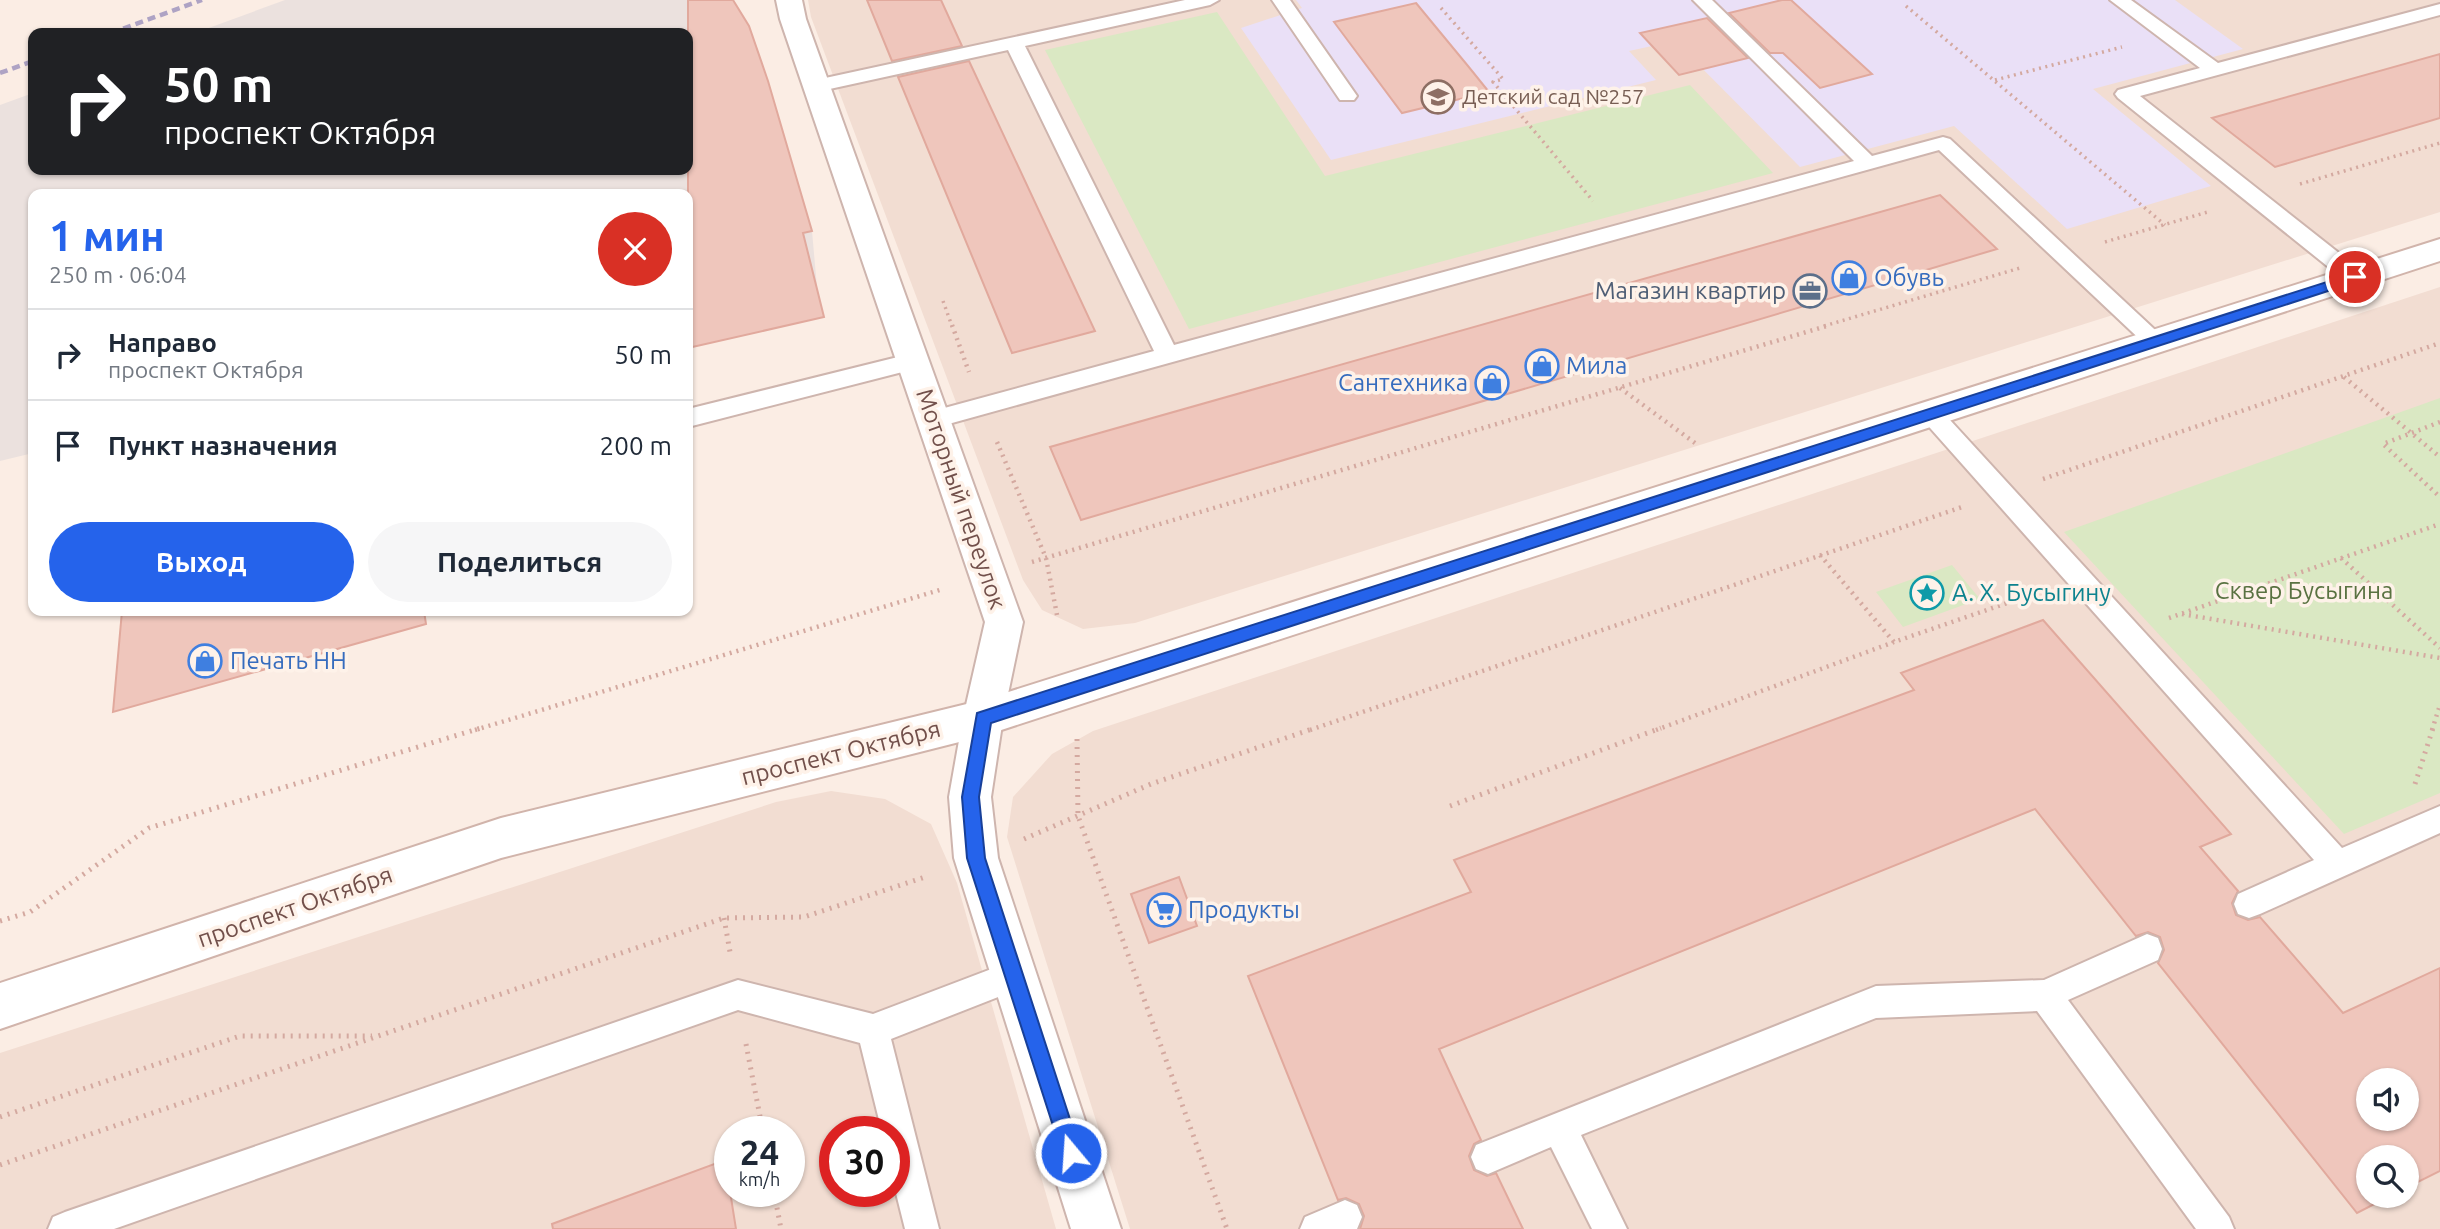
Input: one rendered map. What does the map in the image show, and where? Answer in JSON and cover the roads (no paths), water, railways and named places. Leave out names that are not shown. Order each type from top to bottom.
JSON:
[{"type":"main road","name":"Моторный переулок","points":[[791,10],[1004,622],[983,718],[970,797],[976,858],[1096,1229]]},
{"type":"main road","name":"проспект Октября","points":[[0,1006],[501,838],[983,718],[2440,250]]},
{"type":"lane","points":[[816,86],[1210,0]]},
{"type":"lane","points":[[1281,0],[1347,96]]},
{"type":"lane","points":[[1702,0],[1868,163]]},
{"type":"lane","points":[[2119,0],[2215,70]]},
{"type":"lane","points":[[2355,277],[2125,94],[2440,9]]},
{"type":"lane","points":[[1014,43],[1167,355]]},
{"type":"lane","points":[[934,419],[1943,143],[2156,341]]},
{"type":"lane","points":[[693,417],[914,361]]},
{"type":"lane","points":[[1931,414],[2337,864]]},
{"type":"lane","points":[[2249,904],[2440,819]]},
{"type":"lane","points":[[1489,1157],[1877,1002],[2045,995],[2147,949]]},
{"type":"lane","points":[[65,1229],[738,995],[873,1030],[1015,975]]},
{"type":"lane","points":[[2045,995],[2217,1229]]},
{"type":"lane","points":[[873,1030],[922,1229]]},
{"type":"lane","points":[[1559,1127],[1610,1229]]},
{"type":"railway","points":[[125,28],[202,0]]},
{"type":"railway","points":[[0,73],[28,63]]},
{"type":"place","name":"Детский сад №257","points":[[1438,97]]},
{"type":"place","name":"Обувь","points":[[1849,278]]},
{"type":"place","name":"Магазин квартир","points":[[1810,291]]},
{"type":"place","name":"Мила","points":[[1542,366]]},
{"type":"place","name":"Сантехника","points":[[1492,383]]},
{"type":"place","name":"А. Х. Бусыгину","points":[[1927,593]]},
{"type":"place","name":"Печать НН","points":[[205,661]]},
{"type":"place","name":"Продукты","points":[[1164,910]]},
{"type":"park label","name":"Сквер Бусыгина","points":[[2304,591]]}]
